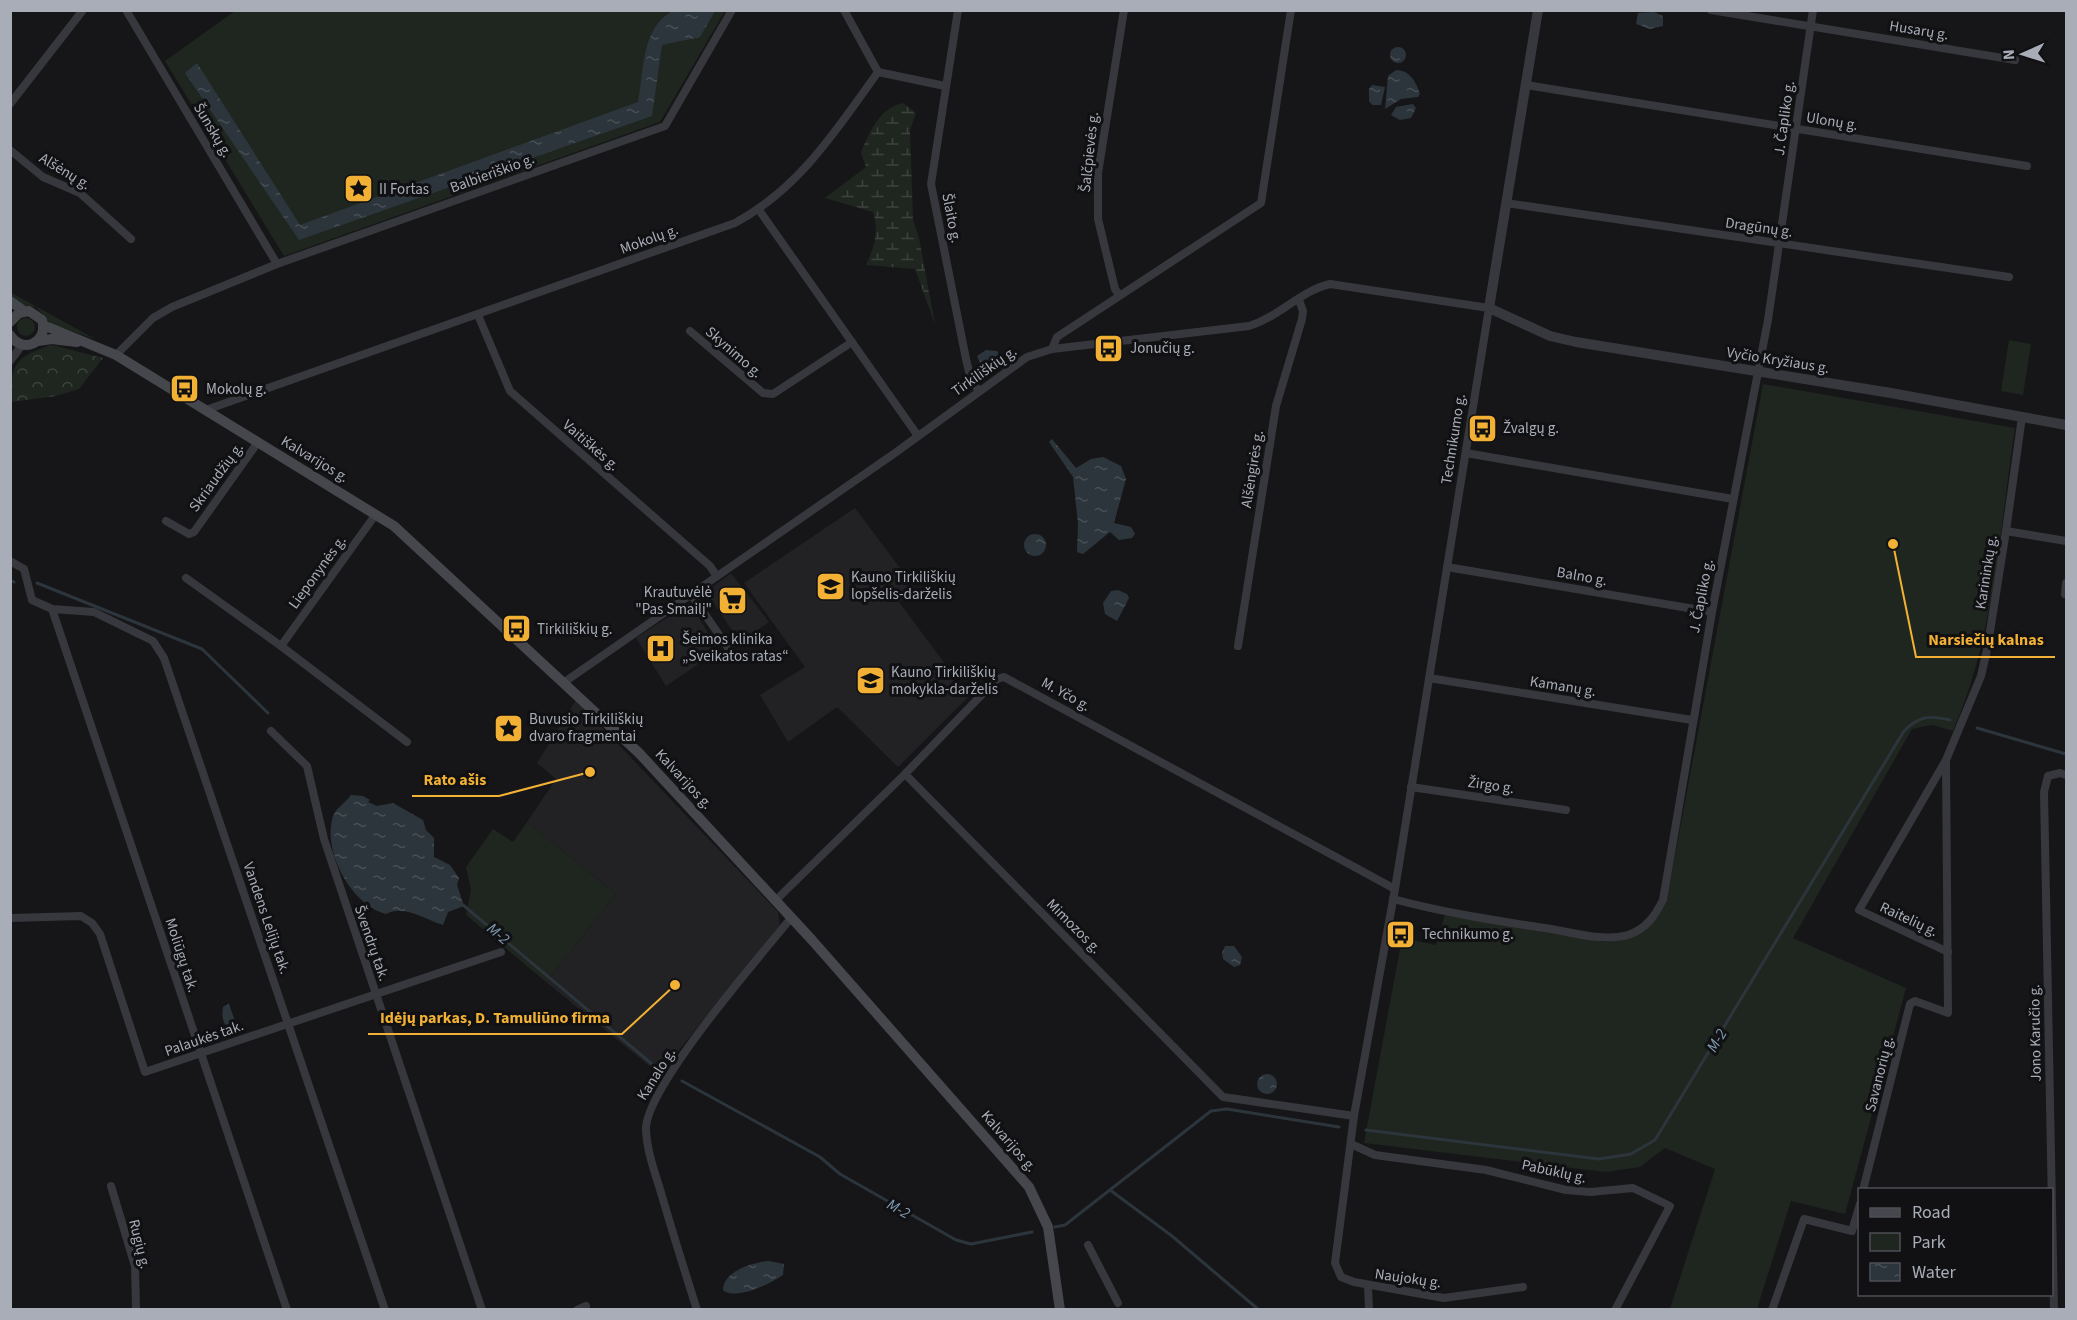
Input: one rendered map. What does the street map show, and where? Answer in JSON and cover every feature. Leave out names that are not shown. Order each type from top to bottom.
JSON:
[{"type":"main road","points":[[10,301],[24,311],[11,320]]},
{"type":"main road","name":"Kalvarijos g.","points":[[24,311],[38,315],[43,325],[116,355],[394,526],[639,753],[776,900],[1029,1187],[1048,1227],[1060,1310]]},
{"type":"main road","points":[[38,340],[43,325]]},
{"type":"main road","name":"Kalvarijos g.","points":[[14,341],[52,339],[95,345]]},
{"type":"street","points":[[10,104],[83,10]]},
{"type":"street","name":"Šunskų g.","points":[[126,10],[277,264]]},
{"type":"street","name":"Balbieriškio g.","points":[[116,355],[153,318],[172,307],[277,264],[664,126],[732,10]]},
{"type":"street","points":[[844,10],[878,72],[945,86]]},
{"type":"street","name":"Šlaito g.","points":[[958,10],[931,184],[966,359],[973,386],[979,391]]},
{"type":"street","name":"Šalčpievės g.","points":[[1119,295],[1115,289],[1098,219],[1098,177],[1124,10]]},
{"type":"street","name":"Tirkiliškių g.","points":[[563,683],[1028,357],[1052,349],[1057,337],[1262,203],[1291,10]]},
{"type":"street","name":"Technikumo g.","points":[[1335,1263],[1354,1116],[1395,889],[1538,10]]},
{"type":"street","name":"Husarų g.","points":[[1711,10],[2015,60]]},
{"type":"street","name":"J. Čapliko g.","points":[[1393,899],[1492,920],[1607,938],[1630,934],[1640,929],[1656,913],[1663,900],[1692,720],[1780,244],[1813,10]]},
{"type":"street","name":"Mokolų g.","points":[[206,410],[735,223],[759,210],[819,156],[878,72]]},
{"type":"street","name":"Ulonų g.","points":[[1526,85],[2027,166]]},
{"type":"street","name":"Alšėnų g.","points":[[10,150],[43,177],[80,193],[131,239]]},
{"type":"street","name":"Dragūnų g.","points":[[1506,203],[2009,277]]},
{"type":"street","points":[[759,210],[918,436]]},
{"type":"street","points":[[1052,349],[1250,326],[1263,321],[1321,286],[1340,284],[1489,308]]},
{"type":"street","name":"Alšėngirės g.","points":[[1238,646],[1276,406],[1302,319],[1303,311],[1299,300]]},
{"type":"street","name":"Vyčio Kryžiaus g.","points":[[1489,308],[1550,336],[1576,342],[1891,393],[2067,425]]},
{"type":"street","name":"Vaitiškės g.","points":[[478,315],[510,391],[710,566],[716,575]]},
{"type":"street","name":"Skynimo g.","points":[[690,331],[762,393],[773,394],[852,342]]},
{"type":"street","points":[[10,361],[14,341]]},
{"type":"street","name":"Karininkų g.","points":[[1859,910],[1946,760],[1970,708],[1988,650],[2022,417]]},
{"type":"street","name":"Skriaudžių g.","points":[[166,522],[189,534],[194,532],[258,442]]},
{"type":"street","points":[[1466,453],[1734,498]]},
{"type":"street","name":"Lieponynės g.","points":[[281,646],[376,514]]},
{"type":"street","points":[[2006,531],[2067,541]]},
{"type":"street","points":[[10,561],[24,569],[32,600],[52,609]]},
{"type":"street","name":"Balno g.","points":[[1447,567],[1712,612]]},
{"type":"street","points":[[186,578],[281,646],[407,742]]},
{"type":"street","points":[[2065,594],[2067,583]]},
{"type":"street","points":[[690,593],[736,659]]},
{"type":"street","name":"Vandens Lelijų tak.","points":[[52,609],[94,612],[153,641],[164,658],[384,1310]]},
{"type":"street","name":"Moliūgų tak.","points":[[52,609],[286,1310]]},
{"type":"street","name":"M. Yčo g.","points":[[776,900],[905,774],[997,679],[1010,678],[1395,889]]},
{"type":"street","name":"Kamanų g.","points":[[1429,678],[1692,720]]},
{"type":"street","name":"Švendrų tak.","points":[[271,731],[307,766],[324,840],[482,1310]]},
{"type":"street","points":[[1946,760],[1948,952]]},
{"type":"street","name":"Jono Karučio g.","points":[[2052,1188],[2044,792],[2048,776],[2060,772],[2067,775]]},
{"type":"street","name":"Mimozos g.","points":[[905,774],[1223,1097],[1354,1116]]},
{"type":"street","name":"Žirgo g.","points":[[1411,786],[1566,810]]},
{"type":"street","name":"Raitelių g.","points":[[1859,910],[1948,952]]},
{"type":"street","name":"Palaukės tak.","points":[[10,918],[81,916],[92,923],[100,934],[145,1071],[501,952]]},
{"type":"street","name":"Kanalo g.","points":[[697,1310],[651,1160],[645,1129],[647,1117],[655,1098],[694,1039],[791,918]]},
{"type":"street","name":"Savanorių g.","points":[[1864,1188],[1910,1004],[1915,1001],[1948,1013],[1948,952]]},
{"type":"street","name":"Pabūklų g.","points":[[1352,1144],[1375,1155],[1486,1170],[1566,1190],[1590,1192],[1633,1188],[1670,1206],[1615,1310]]},
{"type":"street","name":"Rugių g.","points":[[111,1186],[135,1266],[136,1310]]},
{"type":"street","points":[[1772,1310],[1804,1219],[1852,1231],[1858,1211]]},
{"type":"street","points":[[1088,1245],[1118,1303]]},
{"type":"street","name":"Jono Karučio g.","points":[[2053,1258],[2054,1310]]},
{"type":"street","name":"Naujokų g.","points":[[1335,1263],[1341,1276],[1368,1286],[1444,1298],[1523,1287]]},
{"type":"street","points":[[1368,1286],[1369,1310]]},
{"type":"shaded area","points":[[855,508],[915,588],[899,602],[969,696],[898,767],[837,707],[788,742],[760,695],[805,667],[744,583]]},
{"type":"shaded area","points":[[731,573],[769,622],[740,642],[706,592]]},
{"type":"shaded area","points":[[690,603],[716,646],[711,649],[713,654],[666,686],[636,638]]},
{"type":"shaded area","points":[[576,700],[778,912],[780,925],[675,1055],[663,1077],[546,982],[616,894],[527,822],[556,779],[537,763]]},
{"type":"green space","name":"II Fortas","points":[[235,11],[725,11],[660,122],[284,256],[165,61]]},
{"type":"green space","points":[[903,103],[916,113],[910,130],[913,220],[919,238],[935,324],[915,269],[866,265],[875,239],[876,226],[873,212],[825,198],[866,167],[861,152],[876,122],[888,110]]},
{"type":"green space","points":[[10,292],[97,340],[51,324],[36,307],[20,305]]},
{"type":"green space","points":[[26,318],[32,321],[35,327],[32,333],[26,336],[20,333],[17,327],[20,321]]},
{"type":"green space","points":[[2009,340],[2031,344],[2023,395],[2001,391]]},
{"type":"green space","points":[[52,345],[103,358],[79,389],[56,396],[11,402],[12,379],[17,364],[30,353]]},
{"type":"green space","points":[[1763,384],[2015,428],[1987,621],[1967,695],[1953,731],[1932,725],[1912,729],[1793,938],[1906,988],[1845,1214],[1791,1201],[1757,1309],[1670,1309],[1715,1169],[1665,1148],[1640,1167],[1606,1172],[1364,1143],[1402,938],[1436,945],[1445,915],[1604,942],[1615,941],[1633,937],[1647,928],[1666,904]]},
{"type":"green space","points":[[527,822],[616,894],[546,982],[466,915],[471,890],[466,867],[493,829],[513,842]]},
{"type":"water","points":[[672,11],[715,11],[700,37],[662,45],[652,116],[299,240],[185,73],[197,63],[300,225],[638,102],[649,40],[654,28]]},
{"type":"water","points":[[1654,12],[1663,16],[1663,26],[1650,29],[1636,24],[1638,13]]},
{"type":"water","points":[[1395,47],[1401,47],[1406,55],[1404,61],[1395,63],[1390,58],[1390,52]]},
{"type":"water","points":[[1396,70],[1409,74],[1420,94],[1418,97],[1401,99],[1385,109],[1388,76]]},
{"type":"water","points":[[1372,85],[1385,87],[1381,105],[1372,105],[1369,101],[1369,89]]},
{"type":"water","points":[[1413,104],[1416,108],[1411,118],[1400,120],[1391,115],[1396,107]]},
{"type":"water","points":[[986,350],[997,351],[999,356],[990,365],[982,367],[977,356]]},
{"type":"water","points":[[1052,439],[1076,468],[1091,459],[1103,457],[1121,466],[1126,479],[1114,523],[1131,527],[1135,534],[1132,538],[1119,540],[1110,532],[1083,554],[1077,552],[1078,524],[1073,477],[1049,442]]},
{"type":"water","points":[[1035,534],[1043,537],[1046,545],[1043,553],[1035,556],[1027,553],[1024,545],[1027,537]]},
{"type":"water","points":[[1118,590],[1127,594],[1129,598],[1117,621],[1105,614],[1103,603],[1111,591]]},
{"type":"water","points":[[351,795],[363,796],[370,800],[368,802],[377,806],[393,803],[423,820],[426,830],[434,838],[434,857],[450,865],[459,878],[457,885],[464,906],[448,912],[443,925],[407,912],[393,911],[386,914],[374,909],[352,889],[337,862],[332,848],[331,833],[335,812]]},
{"type":"water","points":[[1225,946],[1234,946],[1242,957],[1240,965],[1234,967],[1223,959],[1222,953]]},
{"type":"water","points":[[229,1004],[236,1024],[228,1028],[224,1021],[223,1007]]},
{"type":"water","points":[[1267,1074],[1274,1077],[1277,1084],[1274,1091],[1267,1094],[1260,1091],[1257,1084],[1260,1077]]},
{"type":"water","points":[[769,1261],[784,1264],[783,1275],[762,1287],[736,1294],[723,1290],[728,1278],[740,1269]]},
{"type":"waterway","points":[[10,580],[14,582]]},
{"type":"waterway","points":[[37,583],[202,649],[268,713]]},
{"type":"waterway","name":"M-2","points":[[1366,1130],[1599,1159],[1631,1154],[1655,1140],[1904,731],[1915,722],[1925,718],[1950,720]]},
{"type":"waterway","name":"M-2","points":[[1977,728],[2066,754]]},
{"type":"waterway","name":"M-2","points":[[463,905],[652,1064]]},
{"type":"waterway","name":"M-2","points":[[682,1081],[820,1157],[840,1174],[956,1240],[971,1244],[1032,1232]]},
{"type":"waterway","name":"M-2","points":[[1055,1227],[1065,1225],[1211,1111],[1227,1109],[1339,1127]]},
{"type":"waterway","points":[[1110,1190],[1172,1236],[1259,1310]]},
{"type":"place","name":"II Fortas","points":[[358,189]]},
{"type":"place","name":"Jonučių g.","points":[[1109,348]]},
{"type":"place","name":"Mokolų g.","points":[[185,389]]},
{"type":"place","name":"Žvalgų g.","points":[[1482,428]]},
{"type":"place","name":"Narsiečių kalnas","points":[[1893,544]]},
{"type":"place","name":"Kauno Tirkiliškių lopšelis-darželis","points":[[830,586]]},
{"type":"place","name":"Krautuvėlė \"Pas Smailį\"","points":[[733,601]]},
{"type":"place","name":"Tirkiliškių g.","points":[[516,629]]},
{"type":"place","name":"Šeimos klinika „Sveikatos ratas“","points":[[661,648]]},
{"type":"place","name":"Kauno Tirkiliškių mokykla-darželis","points":[[870,681]]},
{"type":"place","name":"Buvusio Tirkiliškių dvaro fragmentai","points":[[508,728]]},
{"type":"place","name":"Rato ašis","points":[[590,772]]},
{"type":"place","name":"Technikumo g.","points":[[1401,934]]},
{"type":"place","name":"Idėjų parkas, D. Tamuliūno firma","points":[[675,985]]}]
